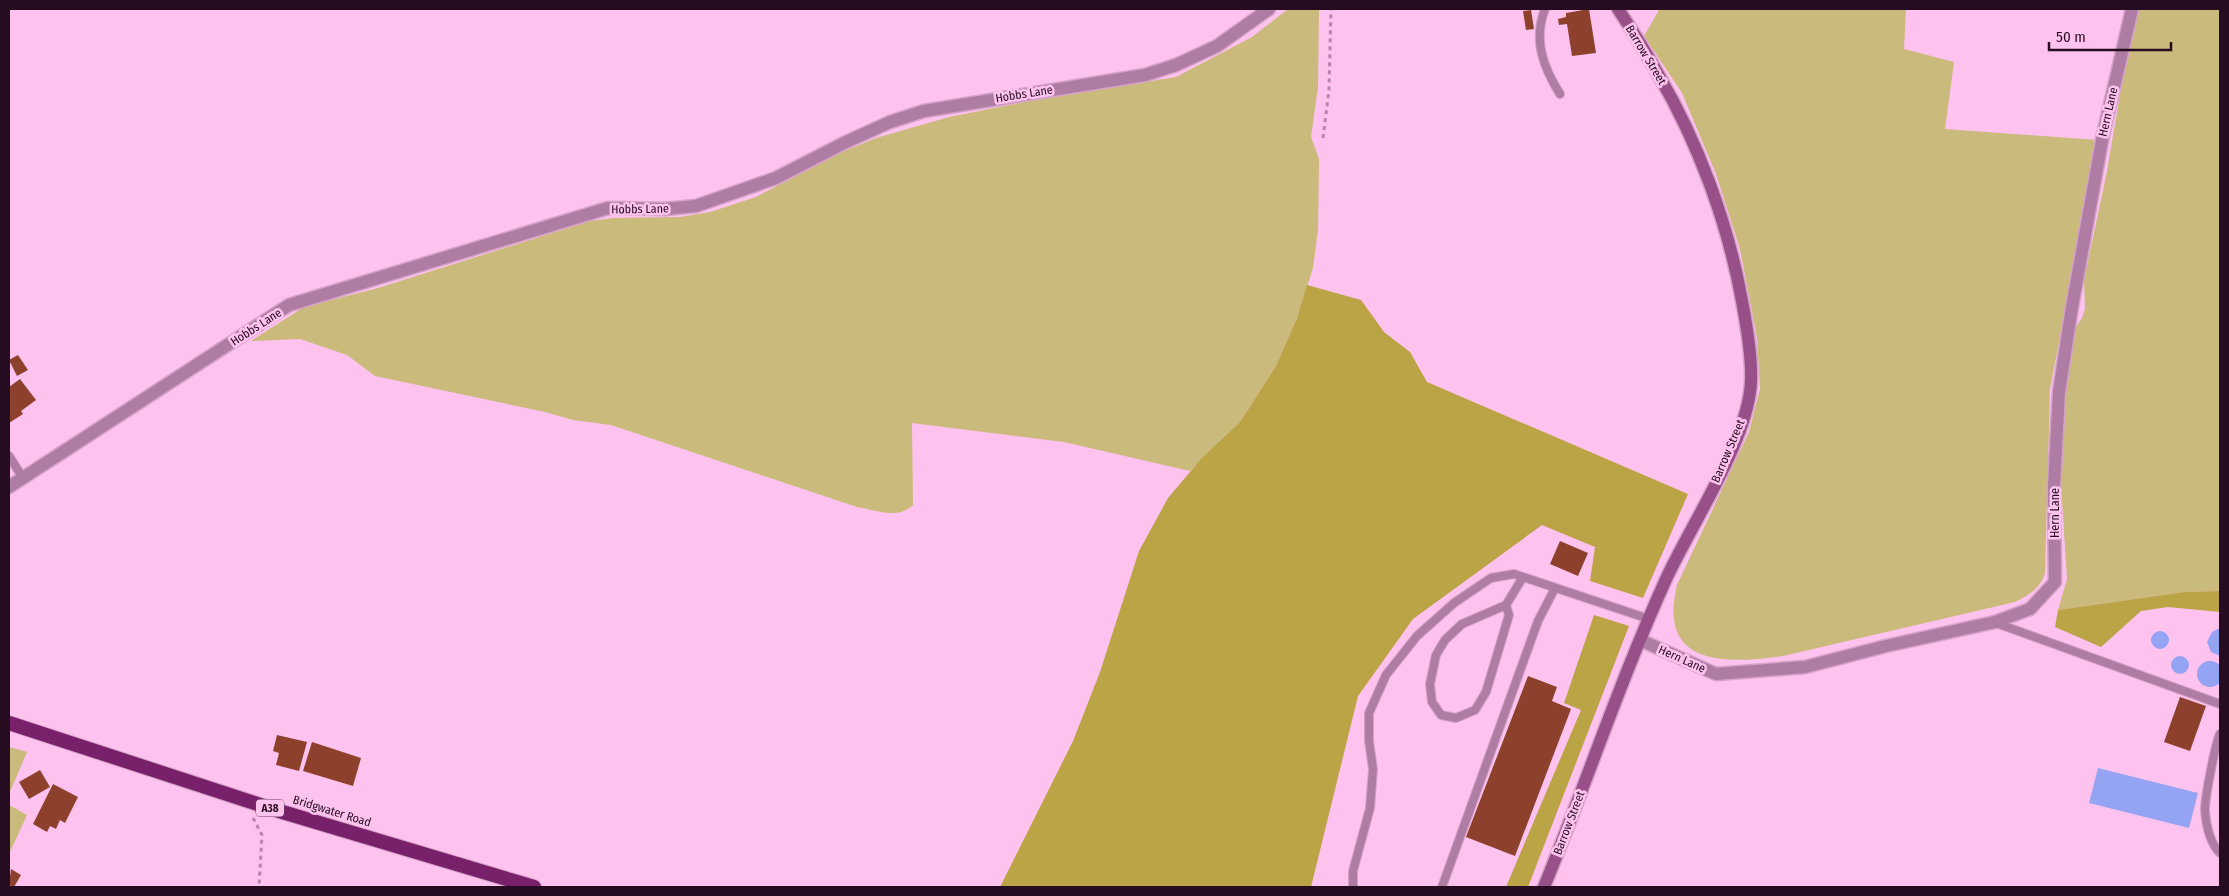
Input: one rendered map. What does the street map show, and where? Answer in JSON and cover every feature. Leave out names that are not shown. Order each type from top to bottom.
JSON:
[{"type":"highway","name":"Bridgwater Road","points":[[9,723],[243,799],[534,887]]},
{"type":"main road","name":"Barrow Street","points":[[1544,887],[1649,619],[1668,576],[1733,446],[1747,406],[1751,382],[1750,356],[1740,290],[1713,196],[1672,99],[1618,9]]},
{"type":"street","name":"Hobbs Lane","points":[[9,487],[289,305],[608,208],[665,209],[704,203],[776,178],[855,138],[924,111],[1145,75],[1176,65],[1217,46],[1269,9]]},
{"type":"street","name":"Hern Lane","points":[[1640,640],[1716,674],[1805,667],[1886,646],[1995,622],[2030,609],[2055,582],[2054,486],[2060,392],[2072,307],[2102,135],[2132,9]]},
{"type":"lane","points":[[1545,9],[1540,22],[1539,41],[1546,72],[1560,94]]},
{"type":"lane","points":[[9,456],[23,478]]},
{"type":"lane","points":[[1354,887],[1353,871],[1370,808],[1373,769],[1369,741],[1369,713],[1386,675],[1417,636],[1454,603],[1491,578],[1514,574],[1555,588],[1564,589],[1649,619]]},
{"type":"lane","points":[[1506,605],[1509,615],[1486,692],[1475,710],[1456,718],[1441,715],[1432,702],[1430,684],[1436,654],[1445,640],[1462,624],[1506,605],[1523,577]]},
{"type":"lane","points":[[1442,887],[1538,621],[1555,588]]},
{"type":"lane","points":[[1995,622],[2220,704]]},
{"type":"lane","points":[[2220,734],[2205,809],[2208,830],[2215,848],[2220,853]]},
{"type":"path","points":[[1323,138],[1329,90],[1331,9]]},
{"type":"path","points":[[243,799],[262,835],[259,887]]},
{"type":"shaded area","points":[[1288,9],[1319,9],[1318,87],[1311,137],[1319,159],[1318,230],[1313,268],[1297,318],[1276,366],[1240,422],[1190,471],[1064,442],[912,423],[913,505],[901,512],[886,513],[857,507],[611,425],[573,420],[545,412],[375,376],[347,355],[300,339],[251,341],[304,307],[378,288],[590,221],[613,218],[680,217],[710,212],[756,197],[842,152],[876,138],[949,117],[1029,101],[1176,77],[1252,37]]},
{"type":"shaded area","points":[[1906,9],[1904,49],[1954,62],[1945,129],[2098,140],[2050,389],[2045,573],[2037,587],[2025,597],[2015,602],[1783,656],[1761,659],[1719,659],[1701,654],[1687,646],[1677,632],[1673,612],[1677,585],[1749,432],[1760,389],[1757,338],[1740,249],[1716,174],[1682,93],[1644,36],[1659,10]]},
{"type":"shaded area","points":[[2136,9],[2220,9],[2220,591],[2184,592],[2058,610],[2067,579],[2061,484],[2065,398],[2074,330],[2082,318],[2085,309],[2084,280],[2107,171]]},
{"type":"shaded area","points":[[1307,285],[1361,300],[1384,332],[1410,352],[1427,382],[1688,494],[1643,598],[1590,581],[1595,547],[1542,525],[1413,619],[1358,696],[1311,887],[1000,887],[1073,741],[1100,672],[1139,551],[1168,498],[1201,459],[1240,422],[1276,366],[1297,318]]},
{"type":"shaded area","points":[[2220,591],[2220,612],[2168,607],[2141,611],[2101,647],[2055,627],[2058,610],[2184,592]]},
{"type":"shaded area","points":[[1594,615],[1629,626],[1528,887],[1506,887],[1581,710],[1564,703]]},
{"type":"shaded area","points":[[9,747],[27,752],[9,794]]},
{"type":"shaded area","points":[[9,805],[27,815],[9,854]]},
{"type":"water","points":[[2220,628],[2220,656],[2211,652],[2207,642],[2212,632]]},
{"type":"water","points":[[2156,631],[2164,631],[2169,636],[2167,647],[2156,649],[2151,644],[2151,636]]},
{"type":"water","points":[[2180,656],[2186,659],[2189,665],[2186,671],[2180,674],[2174,671],[2171,665],[2174,659]]},
{"type":"water","points":[[2210,661],[2219,665],[2223,674],[2219,683],[2210,687],[2201,683],[2197,674],[2201,665]]},
{"type":"water","points":[[2098,768],[2198,793],[2189,828],[2089,803]]},
{"type":"building","points":[[1589,9],[1596,53],[1572,56],[1567,24],[1559,25],[1558,19],[1566,17],[1566,13]]},
{"type":"building","points":[[1531,10],[1534,29],[1526,30],[1523,11]]},
{"type":"building","points":[[18,355],[28,370],[17,376],[9,360]]},
{"type":"building","points":[[20,379],[36,400],[21,411],[23,414],[9,423],[9,387]]},
{"type":"building","points":[[1560,541],[1588,553],[1578,576],[1550,564]]},
{"type":"building","points":[[1528,676],[1557,687],[1552,701],[1571,709],[1515,856],[1466,837]]},
{"type":"building","points":[[2180,697],[2206,706],[2190,751],[2164,742]]},
{"type":"building","points":[[277,735],[307,742],[299,771],[276,765],[279,753],[273,751]]},
{"type":"building","points":[[312,742],[361,758],[353,786],[303,771]]},
{"type":"building","points":[[40,770],[50,787],[29,799],[19,782]]},
{"type":"building","points":[[53,784],[78,797],[65,823],[60,820],[56,829],[50,826],[47,832],[33,824]]},
{"type":"building","points":[[11,869],[21,875],[14,887],[9,885]]}]
